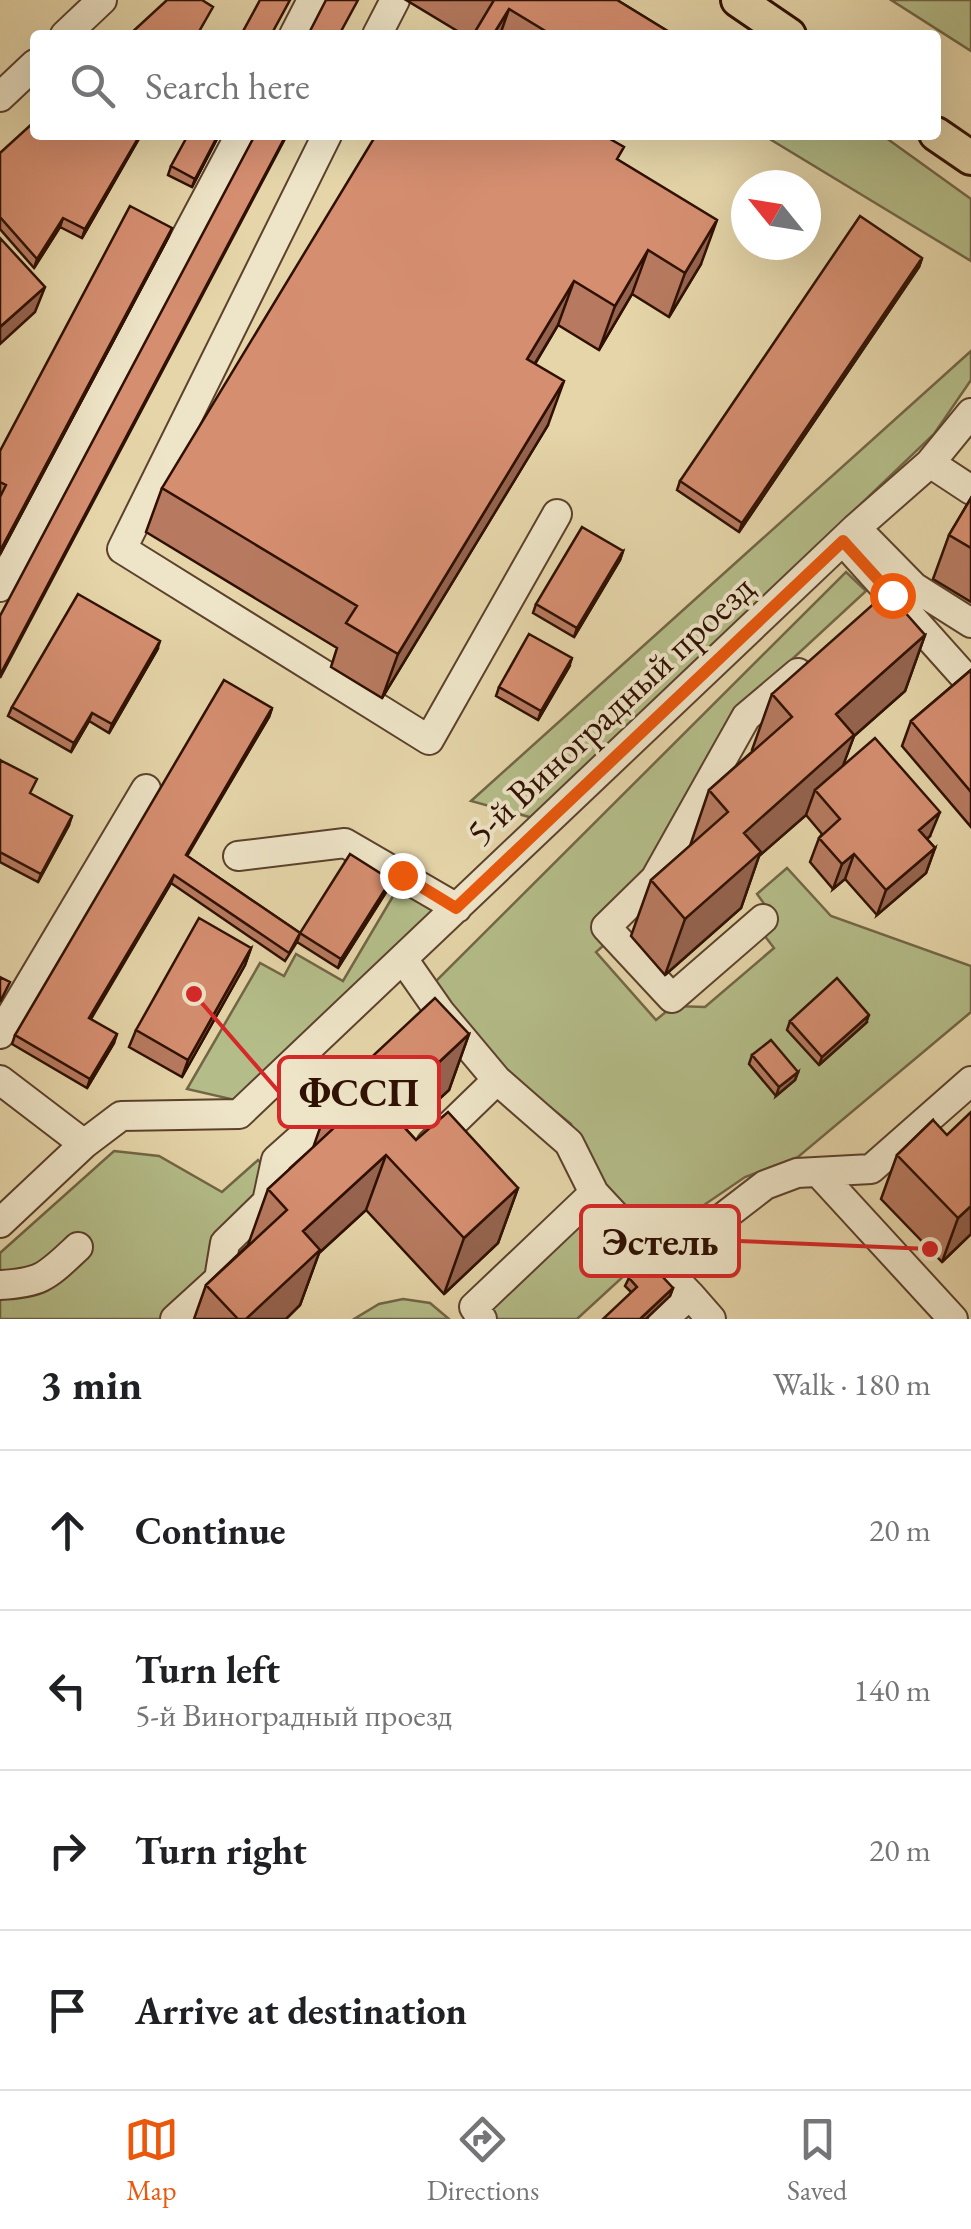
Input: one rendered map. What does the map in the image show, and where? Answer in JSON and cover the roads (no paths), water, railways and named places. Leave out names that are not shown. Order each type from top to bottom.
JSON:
[{"type":"main road","points":[[738,0],[783,30]]},
{"type":"main road","points":[[941,137],[970,156]]},
{"type":"street","points":[[70,30],[102,0]]},
{"type":"street","points":[[297,30],[312,0]]},
{"type":"street","points":[[379,30],[394,0]]},
{"type":"street","points":[[0,97],[30,69]]},
{"type":"street","points":[[0,587],[237,140]]},
{"type":"street","points":[[326,140],[122,549],[428,740],[557,514]]},
{"type":"street","name":"5-й Виноградный проезд","points":[[0,1223],[84,1144],[121,1116],[239,1114],[930,463],[971,413]]},
{"type":"street","points":[[930,463],[971,490]]},
{"type":"street","points":[[850,535],[884,601],[971,684]]},
{"type":"street","points":[[850,535],[914,588],[971,623]]},
{"type":"street","points":[[762,919],[672,998],[606,928],[655,879],[746,717],[819,656]]},
{"type":"street","points":[[0,1034],[146,789]]},
{"type":"street","points":[[238,856],[345,843],[456,908]]},
{"type":"street","points":[[403,958],[433,1018],[569,1143],[594,1194],[711,1319]]},
{"type":"street","points":[[175,1319],[219,1279],[225,1243],[267,1202],[276,1160],[372,1074]]},
{"type":"street","points":[[0,1080],[84,1144]]},
{"type":"street","points":[[409,1166],[497,1080]]},
{"type":"street","points":[[661,1265],[765,1185],[797,1172],[871,1169],[971,1080]]},
{"type":"street","points":[[818,1172],[953,1319]]},
{"type":"street","points":[[482,1319],[474,1307],[594,1194]]},
{"type":"street","points":[[0,1285],[31,1284],[50,1274],[78,1248]]},
{"type":"street","points":[[664,1319],[690,1295]]},
{"type":"place","name":"ФССП","points":[[194,994]]},
{"type":"place","name":"Эстель","points":[[930,1249]]}]
